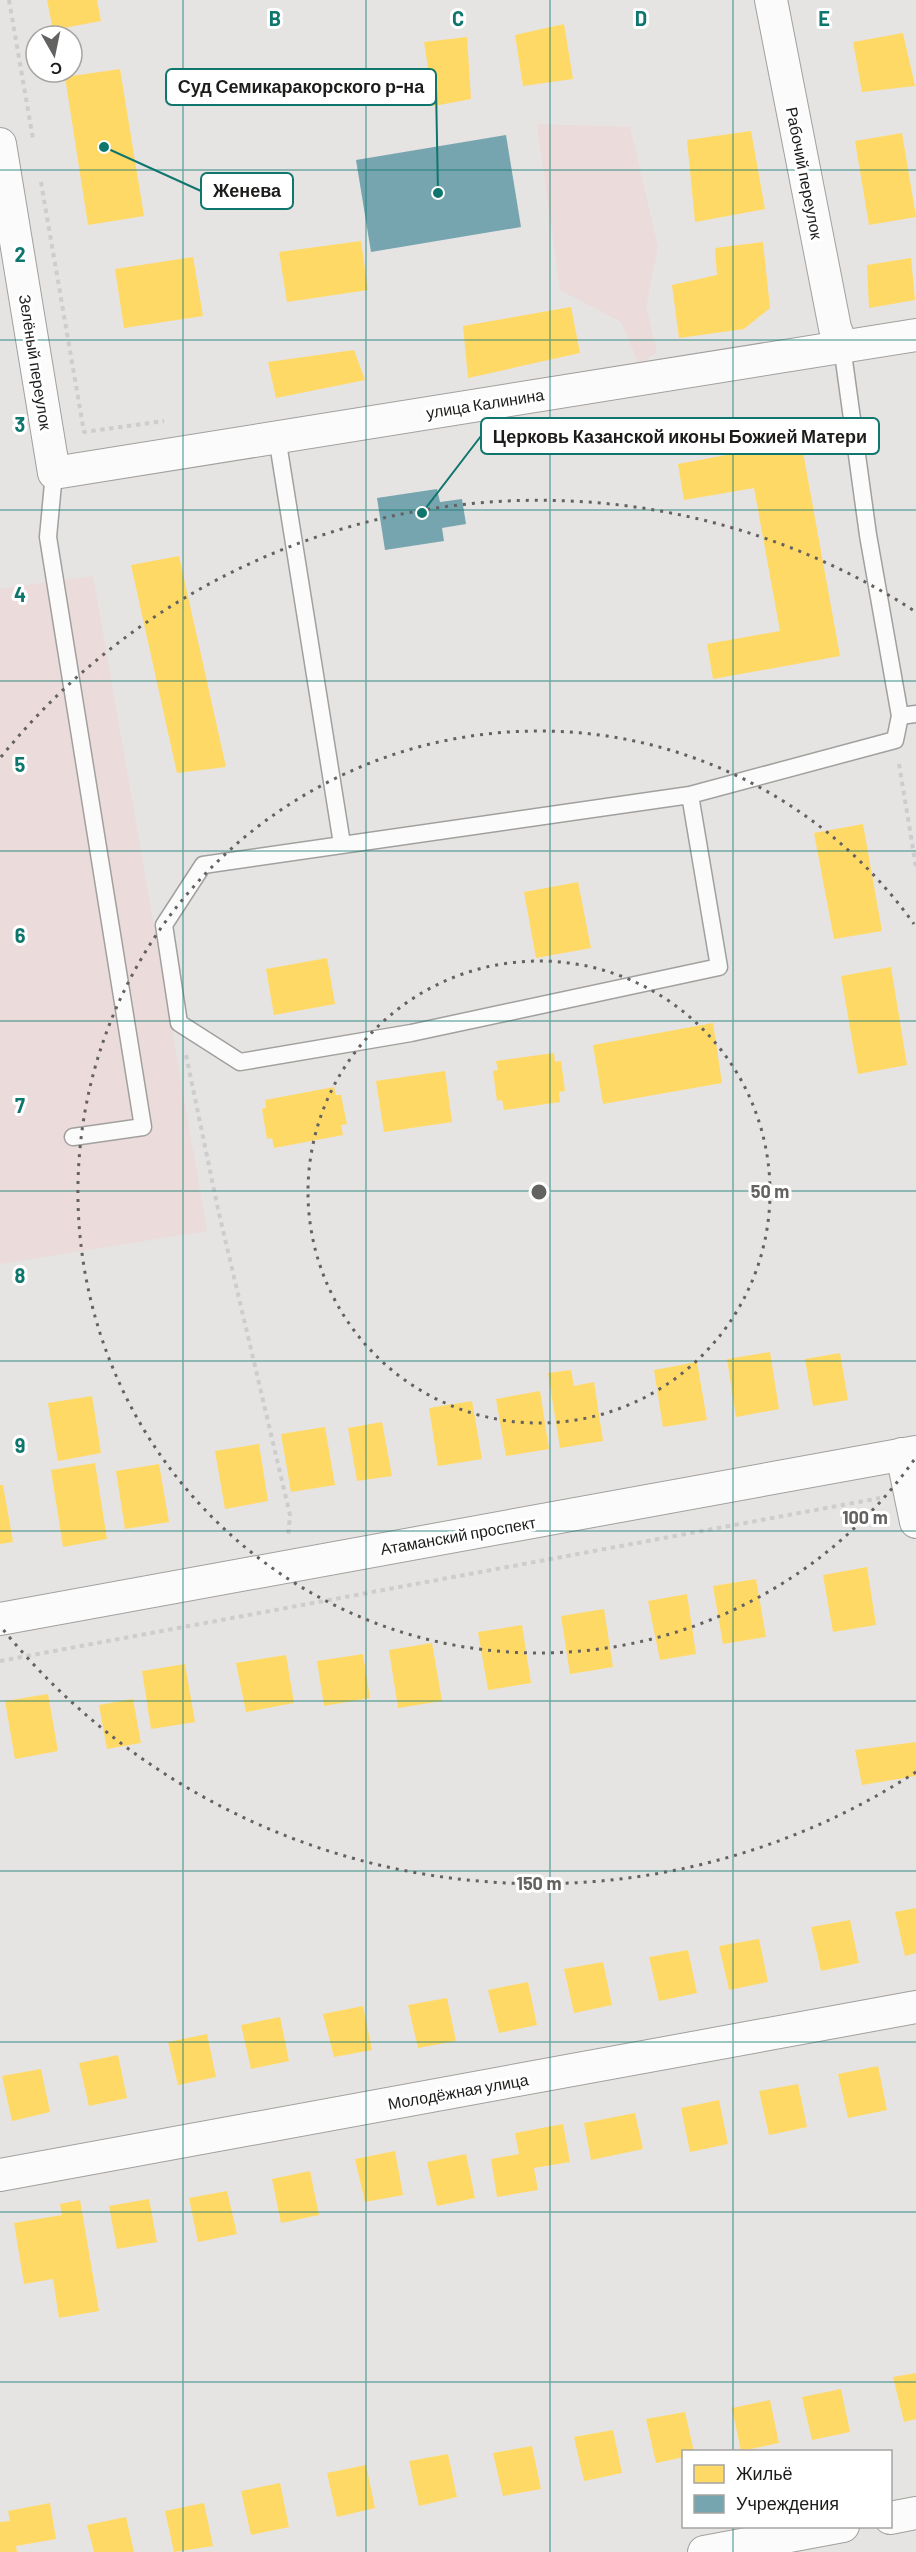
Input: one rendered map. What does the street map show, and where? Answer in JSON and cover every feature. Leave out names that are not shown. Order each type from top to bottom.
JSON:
[{"type":"street","name":"Рабочий переулок","points":[[771,0],[835,328],[842,346]]},
{"type":"street","name":"Зелёный переулок","points":[[0,144],[54,473]]},
{"type":"street","name":"улица Калинина","points":[[54,473],[916,335]]},
{"type":"street","name":"Атаманский проспект","points":[[0,1619],[909,1453]]},
{"type":"street","points":[[909,1453],[913,1508]]},
{"type":"street","name":"Молодёжная улица","points":[[0,2175],[916,2007]]},
{"type":"street","points":[[892,2518],[916,2513]]},
{"type":"street","points":[[704,2552],[832,2528]]},
{"type":"lane","points":[[690,795],[719,967],[411,1033],[240,1062],[179,1023],[164,926],[203,865],[690,795],[895,740],[908,715],[868,535],[842,346]]},
{"type":"lane","points":[[277,437],[342,844]]},
{"type":"lane","points":[[54,473],[48,537],[143,1127],[73,1137]]},
{"type":"path","points":[[9,0],[34,140]]},
{"type":"path","points":[[40,175],[84,432],[166,421]]},
{"type":"path","points":[[895,740],[916,867]]},
{"type":"path","points":[[179,1023],[218,1209],[290,1515],[284,1567]]},
{"type":"path","points":[[0,1661],[913,1508]]},
{"type":"shaded area","points":[[537,124],[630,127],[658,247],[646,307],[657,352],[639,364],[621,322],[560,290]]},
{"type":"shaded area","points":[[93,576],[207,1231],[0,1264],[0,589]]},
{"type":"building: Жильё","points":[[47,0],[97,0],[101,21],[84,24],[52,24]]},
{"type":"building: Жильё","points":[[564,24],[573,79],[523,86],[515,35]]},
{"type":"building: Жильё","points":[[903,33],[915,86],[862,92],[853,42]]},
{"type":"building: Жильё","points":[[467,37],[471,99],[434,106],[424,42]]},
{"type":"building: Жильё","points":[[120,69],[144,216],[88,225],[66,84],[84,84],[84,74]]},
{"type":"building: Жильё","points":[[751,131],[765,209],[695,222],[687,140]]},
{"type":"building: Жильё","points":[[902,133],[916,217],[869,225],[855,141]]},
{"type":"building: Жильё","points":[[361,241],[368,290],[287,302],[279,252]]},
{"type":"building: Жильё","points":[[763,242],[770,308],[744,329],[679,338],[672,285],[717,275],[715,248]]},
{"type":"building: Жильё","points":[[193,257],[203,316],[124,328],[115,269]]},
{"type":"building: Жильё","points":[[911,258],[915,300],[869,308],[867,265]]},
{"type":"building: Жильё","points":[[571,307],[580,353],[468,378],[463,326]]},
{"type":"building: Жильё","points":[[354,350],[365,380],[276,398],[268,362]]},
{"type":"building: Жильё","points":[[801,441],[840,656],[713,679],[707,644],[780,631],[754,488],[684,500],[678,464]]},
{"type":"building: Жильё","points":[[179,556],[226,767],[177,773],[131,565]]},
{"type":"building: Жильё","points":[[863,824],[882,931],[834,939],[814,833]]},
{"type":"building: Жильё","points":[[578,882],[591,948],[536,958],[524,892]]},
{"type":"building: Жильё","points":[[327,958],[335,1004],[274,1015],[266,969]]},
{"type":"building: Жильё","points":[[891,967],[907,1065],[858,1074],[841,976]]},
{"type":"building: Жильё","points":[[713,1023],[722,1083],[603,1104],[593,1045]]},
{"type":"building: Жильё","points":[[554,1053],[555,1062],[561,1061],[565,1091],[559,1092],[560,1102],[504,1110],[502,1100],[497,1101],[493,1071],[498,1070],[496,1061]]},
{"type":"building: Жильё","points":[[445,1071],[452,1122],[384,1132],[376,1081]]},
{"type":"building: Жильё","points":[[334,1087],[336,1095],[341,1095],[347,1124],[341,1125],[343,1135],[274,1148],[272,1138],[267,1139],[262,1109],[266,1108],[265,1100]]},
{"type":"building: Жильё","points":[[770,1352],[779,1409],[736,1417],[727,1359]]},
{"type":"building: Жильё","points":[[840,1353],[848,1400],[813,1406],[805,1359]]},
{"type":"building: Жильё","points":[[697,1362],[707,1420],[663,1427],[654,1370]]},
{"type":"building: Жильё","points":[[571,1370],[574,1386],[594,1382],[603,1441],[560,1448],[548,1373]]},
{"type":"building: Жильё","points":[[540,1391],[549,1449],[506,1456],[496,1399]]},
{"type":"building: Жильё","points":[[92,1396],[101,1453],[58,1461],[48,1403]]},
{"type":"building: Жильё","points":[[472,1401],[482,1459],[438,1466],[429,1408]]},
{"type":"building: Жильё","points":[[382,1422],[392,1476],[357,1481],[348,1428]]},
{"type":"building: Жильё","points":[[325,1427],[335,1485],[291,1492],[281,1434]]},
{"type":"building: Жильё","points":[[259,1444],[268,1501],[225,1509],[215,1451]]},
{"type":"building: Жильё","points":[[95,1463],[107,1539],[63,1547],[51,1470]]},
{"type":"building: Жильё","points":[[159,1464],[169,1522],[125,1529],[116,1471]]},
{"type":"building: Жильё","points":[[0,1485],[3,1485],[13,1542],[0,1544]]},
{"type":"building: Жильё","points":[[867,1567],[876,1625],[833,1632],[823,1575]]},
{"type":"building: Жильё","points":[[756,1579],[766,1637],[723,1644],[713,1586]]},
{"type":"building: Жильё","points":[[687,1594],[696,1654],[660,1660],[648,1601]]},
{"type":"building: Жильё","points":[[604,1609],[613,1667],[570,1674],[561,1616]]},
{"type":"building: Жильё","points":[[522,1625],[531,1683],[488,1690],[478,1632]]},
{"type":"building: Жильё","points":[[432,1643],[442,1701],[398,1708],[389,1650]]},
{"type":"building: Жильё","points":[[363,1654],[370,1698],[324,1706],[317,1661]]},
{"type":"building: Жильё","points":[[286,1655],[294,1703],[246,1712],[236,1663]]},
{"type":"building: Жильё","points":[[185,1664],[195,1722],[151,1729],[142,1671]]},
{"type":"building: Жильё","points":[[48,1694],[58,1751],[15,1759],[5,1701]]},
{"type":"building: Жильё","points":[[133,1699],[141,1743],[107,1749],[99,1705]]},
{"type":"building: Жильё","points":[[916,1742],[916,1776],[862,1785],[855,1750]]},
{"type":"building: Жильё","points":[[916,1908],[916,1953],[905,1956],[895,1912]]},
{"type":"building: Жильё","points":[[850,1920],[859,1963],[821,1971],[811,1927]]},
{"type":"building: Жильё","points":[[759,1939],[768,1982],[729,1990],[719,1946]]},
{"type":"building: Жильё","points":[[688,1950],[697,1993],[659,2001],[649,1957]]},
{"type":"building: Жильё","points":[[603,1962],[612,2005],[574,2013],[564,1969]]},
{"type":"building: Жильё","points":[[528,1982],[537,2025],[499,2033],[488,1990]]},
{"type":"building: Жильё","points":[[447,1998],[456,2041],[418,2048],[408,2005]]},
{"type":"building: Жильё","points":[[363,2006],[372,2050],[334,2057],[323,2014]]},
{"type":"building: Жильё","points":[[280,2017],[289,2061],[251,2069],[241,2025]]},
{"type":"building: Жильё","points":[[207,2034],[216,2077],[178,2085],[168,2042]]},
{"type":"building: Жильё","points":[[118,2055],[127,2098],[89,2106],[79,2063]]},
{"type":"building: Жильё","points":[[878,2066],[887,2110],[848,2118],[838,2074]]},
{"type":"building: Жильё","points":[[41,2069],[50,2112],[12,2121],[2,2076]]},
{"type":"building: Жильё","points":[[798,2084],[807,2127],[769,2135],[759,2091]]},
{"type":"building: Жильё","points":[[719,2100],[728,2144],[690,2152],[681,2108]]},
{"type":"building: Жильё","points":[[635,2113],[643,2149],[591,2160],[584,2123]]},
{"type":"building: Жильё","points":[[563,2124],[570,2162],[534,2168],[538,2190],[497,2197],[491,2159],[519,2154],[515,2133]]},
{"type":"building: Жильё","points":[[395,2151],[403,2195],[365,2202],[355,2159]]},
{"type":"building: Жильё","points":[[466,2154],[475,2198],[437,2206],[427,2162]]},
{"type":"building: Жильё","points":[[310,2171],[319,2215],[281,2223],[272,2179]]},
{"type":"building: Жильё","points":[[227,2191],[237,2234],[198,2242],[189,2198]]},
{"type":"building: Жильё","points":[[149,2199],[157,2242],[117,2249],[109,2206]]},
{"type":"building: Жильё","points":[[80,2200],[99,2311],[59,2318],[53,2279],[24,2284],[14,2223],[62,2215],[60,2204]]},
{"type":"building: Жильё","points":[[916,2373],[916,2419],[904,2422],[893,2377]]},
{"type":"building: Жильё","points":[[841,2389],[850,2432],[812,2440],[802,2397]]},
{"type":"building: Жильё","points":[[770,2400],[779,2443],[741,2450],[732,2408]]},
{"type":"building: Жильё","points":[[685,2412],[694,2450],[682,2450],[682,2457],[656,2463],[646,2419]]},
{"type":"building: Жильё","points":[[613,2430],[622,2473],[584,2481],[574,2437]]},
{"type":"building: Жильё","points":[[532,2446],[541,2489],[503,2496],[493,2453]]},
{"type":"building: Жильё","points":[[448,2454],[457,2497],[419,2506],[409,2461]]},
{"type":"building: Жильё","points":[[366,2465],[375,2508],[337,2517],[327,2473]]},
{"type":"building: Жильё","points":[[280,2483],[289,2527],[251,2535],[241,2491]]},
{"type":"building: Жильё","points":[[50,2503],[56,2539],[16,2546],[17,2552],[0,2552],[0,2522],[10,2521],[8,2511]]},
{"type":"building: Жильё","points":[[204,2503],[213,2546],[174,2552],[165,2511]]},
{"type":"building: Жильё","points":[[126,2517],[134,2552],[94,2552],[87,2525]]},
{"type":"building: Учреждения","points":[[506,135],[521,227],[371,252],[356,160]]},
{"type":"building: Учреждения","points":[[437,489],[440,502],[462,499],[466,524],[442,528],[444,541],[385,550],[377,498]]},
{"type":"place","name":"Женева","points":[[104,147]]},
{"type":"place","name":"Суд Семикаракорского р-на","points":[[438,193]]},
{"type":"place","name":"Церковь Казанской иконы Божией Матери","points":[[422,513]]}]
